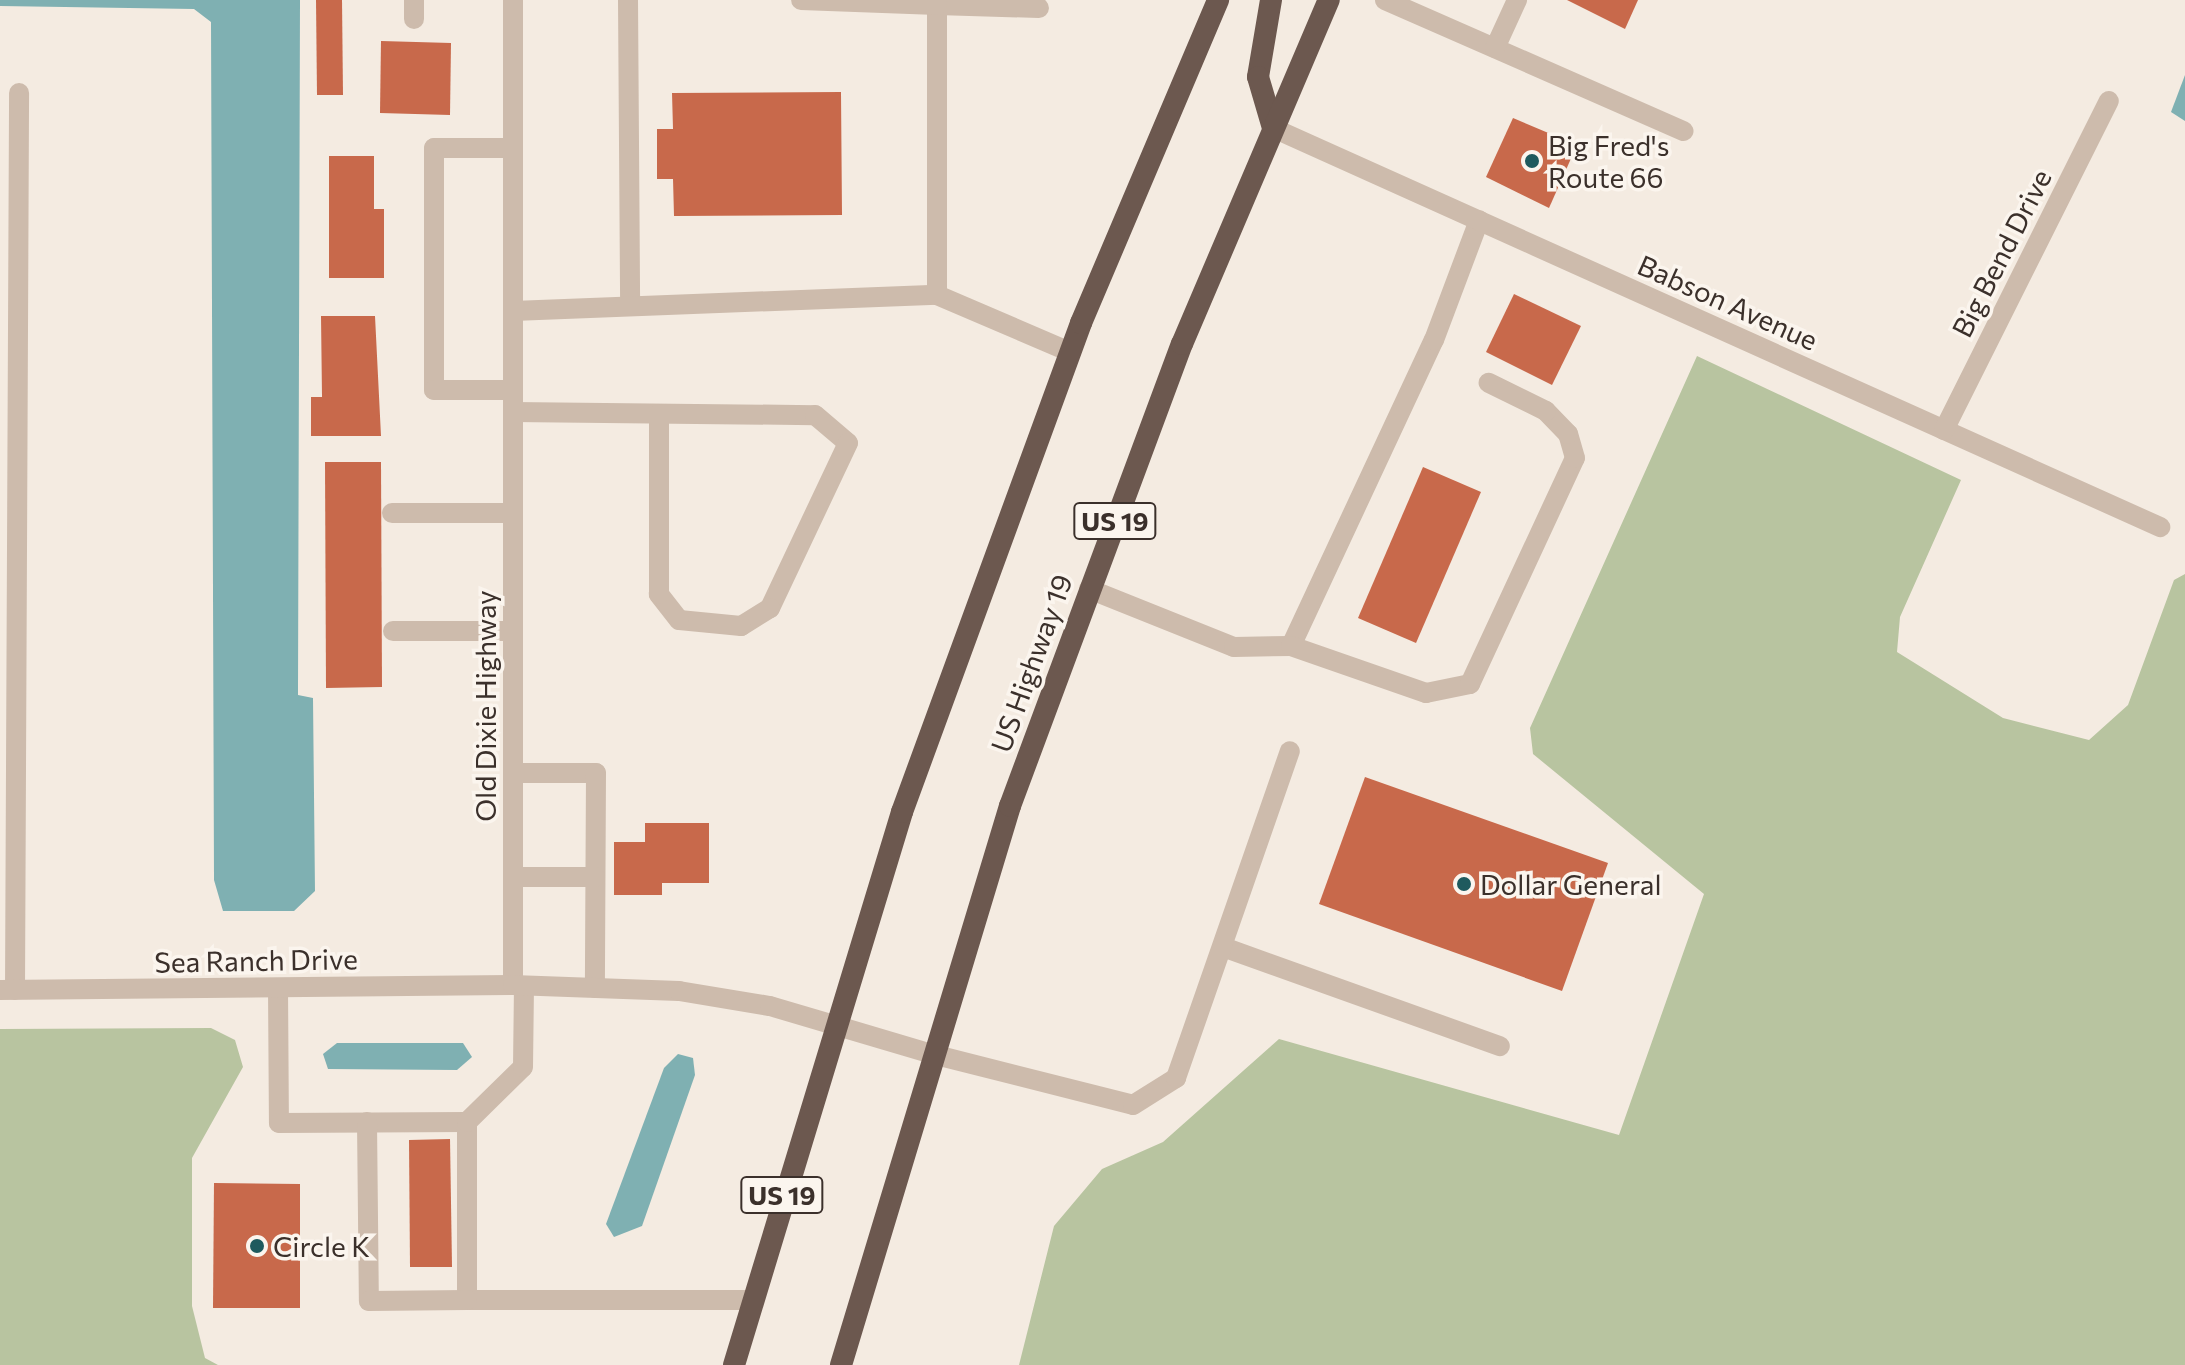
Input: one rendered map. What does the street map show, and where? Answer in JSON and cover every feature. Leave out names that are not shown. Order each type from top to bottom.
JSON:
[{"type":"highway","name":"US 19","points":[[734,1365],[834,1025],[902,812],[1070,352],[1218,0]]},
{"type":"highway","points":[[1271,0],[1258,77],[1260,104],[1273,128]]},
{"type":"highway","name":"US Highway 19","points":[[841,1365],[932,1054],[1089,589],[1273,128],[1329,0]]},
{"type":"street","name":"Old Dixie Highway","points":[[467,1122],[523,1067],[513,877],[513,0]]},
{"type":"street","points":[[628,0],[630,306]]},
{"type":"street","points":[[801,0],[1039,8]]},
{"type":"street","points":[[1385,0],[1684,131]]},
{"type":"street","points":[[1495,48],[1517,0]]},
{"type":"street","points":[[937,5],[937,295]]},
{"type":"street","points":[[8,990],[19,93]]},
{"type":"street","name":"Big Bend Drive","points":[[1944,430],[2109,101]]},
{"type":"street","name":"Babson Avenue","points":[[1273,128],[2160,527]]},
{"type":"street","points":[[513,148],[434,148],[434,390],[513,390]]},
{"type":"street","points":[[1291,646],[1434,340],[1479,220]]},
{"type":"street","points":[[513,311],[937,295],[1070,352]]},
{"type":"street","points":[[1089,589],[1234,647],[1291,646],[1426,693],[1470,684],[1575,458],[1568,434],[1546,411],[1489,383]]},
{"type":"street","points":[[513,412],[815,415],[848,443],[770,608],[741,626],[679,620],[659,594],[659,414]]},
{"type":"street","points":[[392,513],[513,513]]},
{"type":"street","points":[[393,631],[513,631]]},
{"type":"street","points":[[519,986],[679,991],[834,1025],[932,1054],[1133,1105],[1176,1078],[1290,751]]},
{"type":"street","points":[[513,773],[596,773],[595,988]]},
{"type":"street","points":[[513,877],[595,877]]},
{"type":"street","points":[[1223,947],[1500,1046]]},
{"type":"street","name":"Sea Ranch Drive","points":[[8,990],[519,986]]},
{"type":"street","points":[[278,988],[279,1123],[467,1122],[467,1300]]},
{"type":"street","points":[[367,1122],[369,1301],[752,1300]]},
{"type":"green space","points":[[1697,356],[1961,480],[1900,617],[1897,652],[2003,718],[2089,740],[2128,705],[2174,580],[2185,574],[2185,1365],[1019,1365],[1054,1226],[1102,1169],[1163,1142],[1279,1039],[1619,1135],[1704,894],[1533,754],[1530,728]]},
{"type":"green space","points":[[211,1028],[235,1040],[243,1067],[192,1158],[192,1306],[205,1358],[218,1365],[0,1365],[0,1029]]},
{"type":"water","points":[[0,0],[300,0],[298,695],[313,698],[315,891],[294,911],[223,911],[214,880],[211,22],[194,9],[0,6]]},
{"type":"water","points":[[2185,75],[2185,121],[2171,112]]},
{"type":"water","points":[[337,1043],[463,1043],[472,1057],[457,1070],[328,1069],[323,1054]]},
{"type":"water","points":[[678,1054],[693,1058],[695,1075],[642,1226],[614,1237],[606,1224],[664,1068]]},
{"type":"building","points":[[316,0],[342,0],[343,95],[317,95]]},
{"type":"building","points":[[1567,0],[1638,0],[1625,29]]},
{"type":"building","points":[[381,41],[451,43],[450,115],[380,113]]},
{"type":"building","points":[[841,92],[842,215],[674,216],[673,179],[657,179],[657,129],[673,129],[672,93]]},
{"type":"building","name":"Big Fred's Route 66","points":[[1513,118],[1577,145],[1549,208],[1486,177]]},
{"type":"building","points":[[329,156],[374,156],[374,209],[384,209],[384,278],[329,278]]},
{"type":"building","points":[[1514,294],[1581,326],[1552,385],[1486,352]]},
{"type":"building","points":[[321,316],[375,316],[381,436],[311,436],[311,397],[322,397]]},
{"type":"building","points":[[325,462],[381,462],[382,687],[326,688]]},
{"type":"building","points":[[1423,467],[1481,492],[1416,643],[1358,618]]},
{"type":"building","name":"Dollar General","points":[[1365,777],[1608,863],[1562,991],[1319,904]]},
{"type":"building","points":[[645,823],[709,823],[709,883],[662,883],[662,895],[614,895],[614,842],[645,842]]},
{"type":"building","name":"Circle K","points":[[450,1139],[452,1267],[410,1267],[409,1140]]},
{"type":"building","name":"Circle K","points":[[214,1183],[300,1184],[300,1308],[213,1308]]},
{"type":"place","name":"Big Fred's Route 66","points":[[1532,161]]},
{"type":"place","name":"Dollar General","points":[[1464,884]]},
{"type":"place","name":"Circle K","points":[[257,1246]]}]
